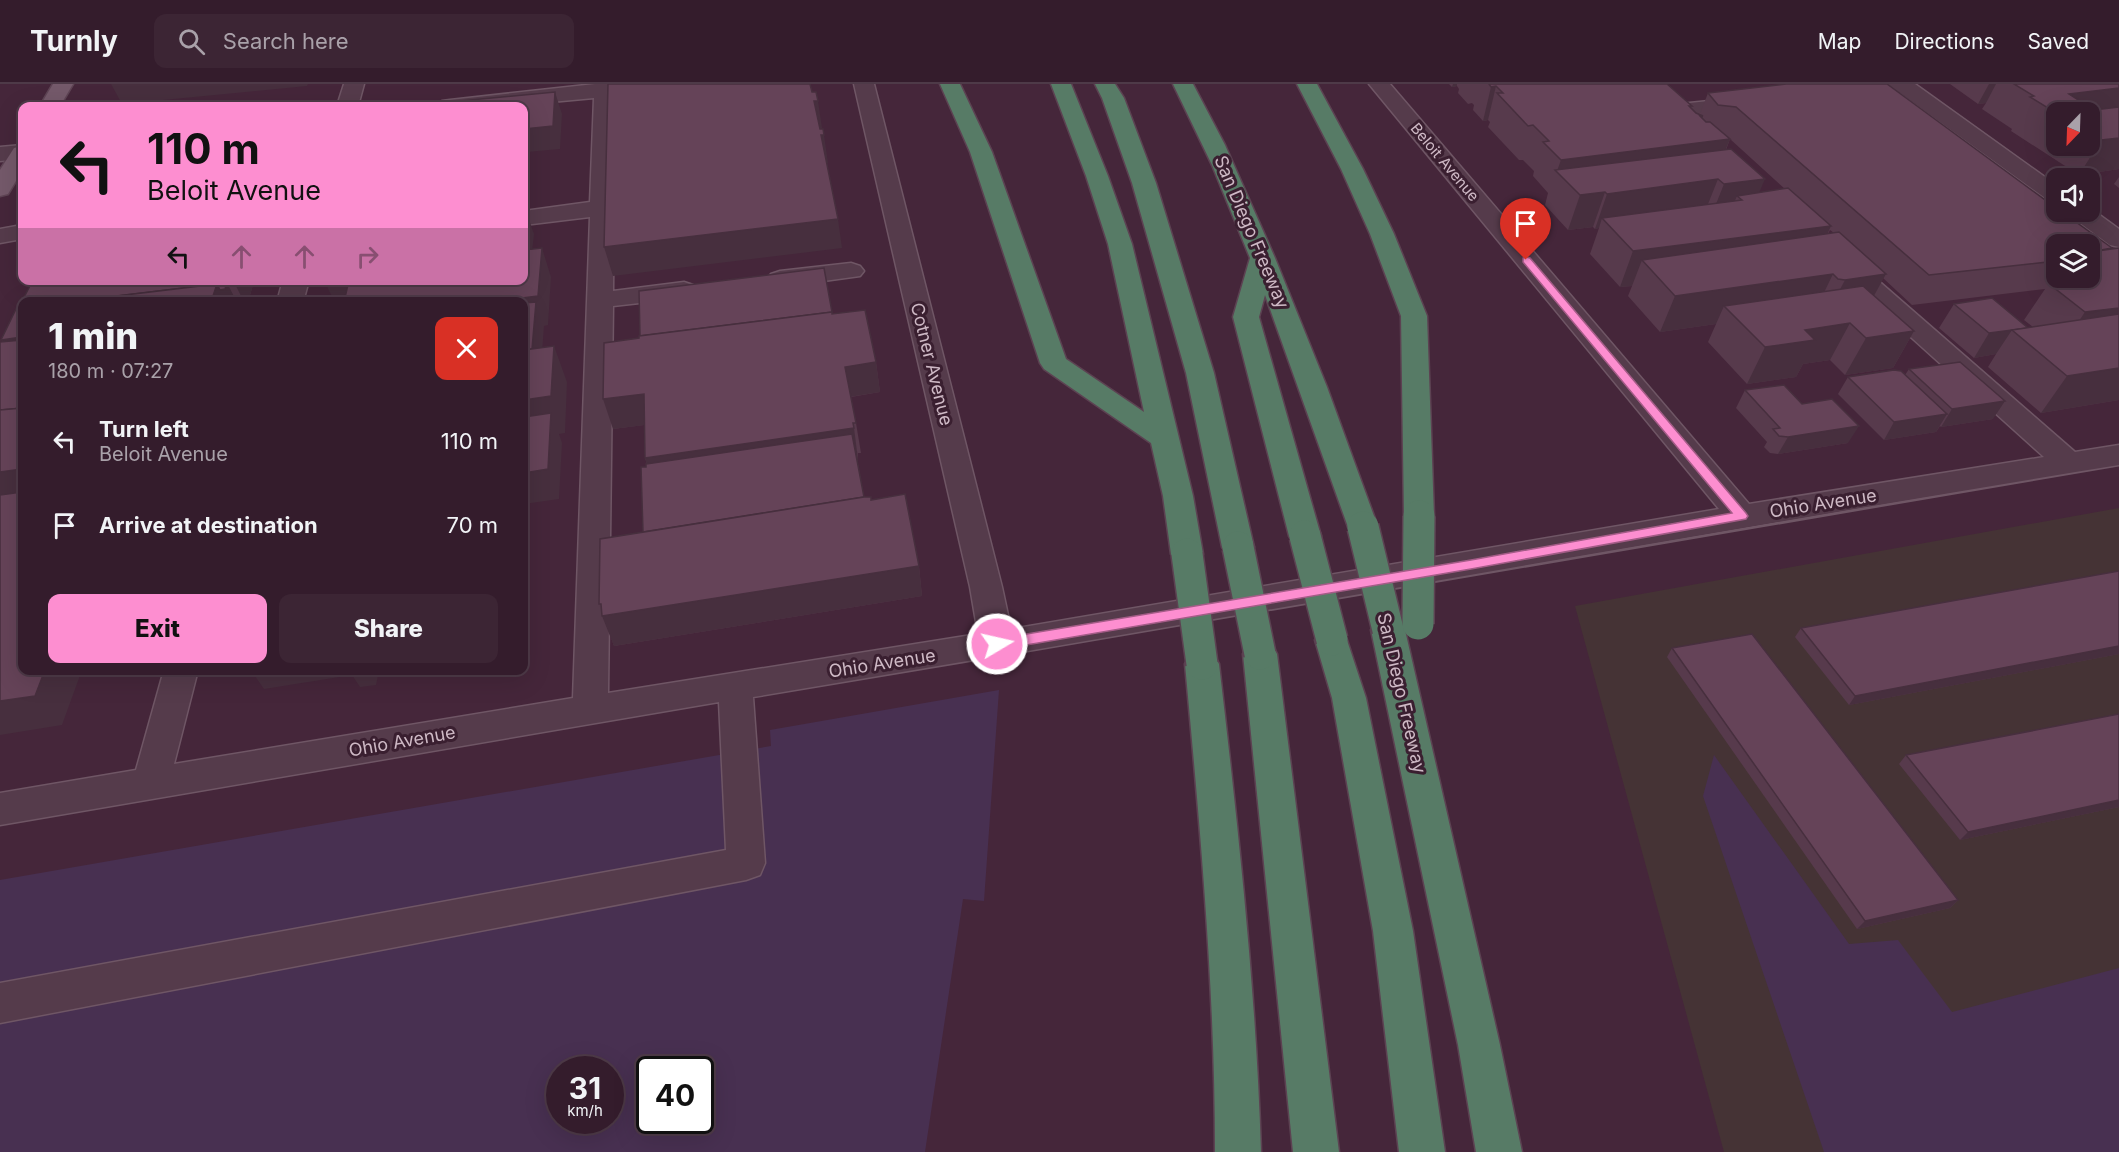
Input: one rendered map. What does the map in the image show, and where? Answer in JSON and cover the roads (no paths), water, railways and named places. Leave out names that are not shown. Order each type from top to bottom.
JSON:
[{"type":"highway","points":[[950,84],[981,152],[1054,363],[1165,439]]},
{"type":"highway","points":[[1061,84],[1097,176],[1120,244],[1178,496],[1202,664],[1224,876],[1237,1080],[1238,1152]]},
{"type":"highway","points":[[1105,84],[1113,98],[1144,183],[1200,373],[1260,654],[1316,1152]]},
{"type":"highway","name":"San Diego Freeway","points":[[1183,84],[1220,155],[1263,258],[1323,410],[1363,527],[1403,627],[1404,699],[1479,1045],[1499,1152]]},
{"type":"highway","points":[[1307,84],[1352,169],[1382,234],[1414,316],[1419,516],[1403,627]]},
{"type":"highway","points":[[1263,258],[1246,317],[1349,698],[1393,931],[1422,1152]]},
{"type":"main road","points":[[52,102],[63,84]]},
{"type":"main road","points":[[0,189],[18,159]]},
{"type":"street","points":[[349,102],[354,84]]},
{"type":"street","points":[[483,102],[605,87],[668,84]]},
{"type":"street","name":"Cotner Avenue","points":[[864,84],[986,587],[997,644]]},
{"type":"street","name":"Beloit Avenue","points":[[1379,84],[1742,516]]},
{"type":"street","points":[[1824,95],[1903,85],[2046,188]]},
{"type":"street","points":[[590,710],[605,87]]},
{"type":"street","points":[[1697,134],[1663,104],[1765,101]]},
{"type":"street","points":[[0,154],[18,152]]},
{"type":"street","points":[[528,217],[602,208]]},
{"type":"street","points":[[2094,222],[2119,240]]},
{"type":"street","points":[[0,236],[18,233]]},
{"type":"street","points":[[1821,244],[2070,464]]},
{"type":"street","points":[[759,282],[851,271]]},
{"type":"street","points":[[599,300],[702,288]]},
{"type":"street","name":"Ohio Avenue","points":[[0,809],[1471,565],[1742,516],[2119,456]]},
{"type":"street","points":[[151,784],[181,675]]},
{"type":"street","points":[[0,1003],[746,863],[735,686]]}]
